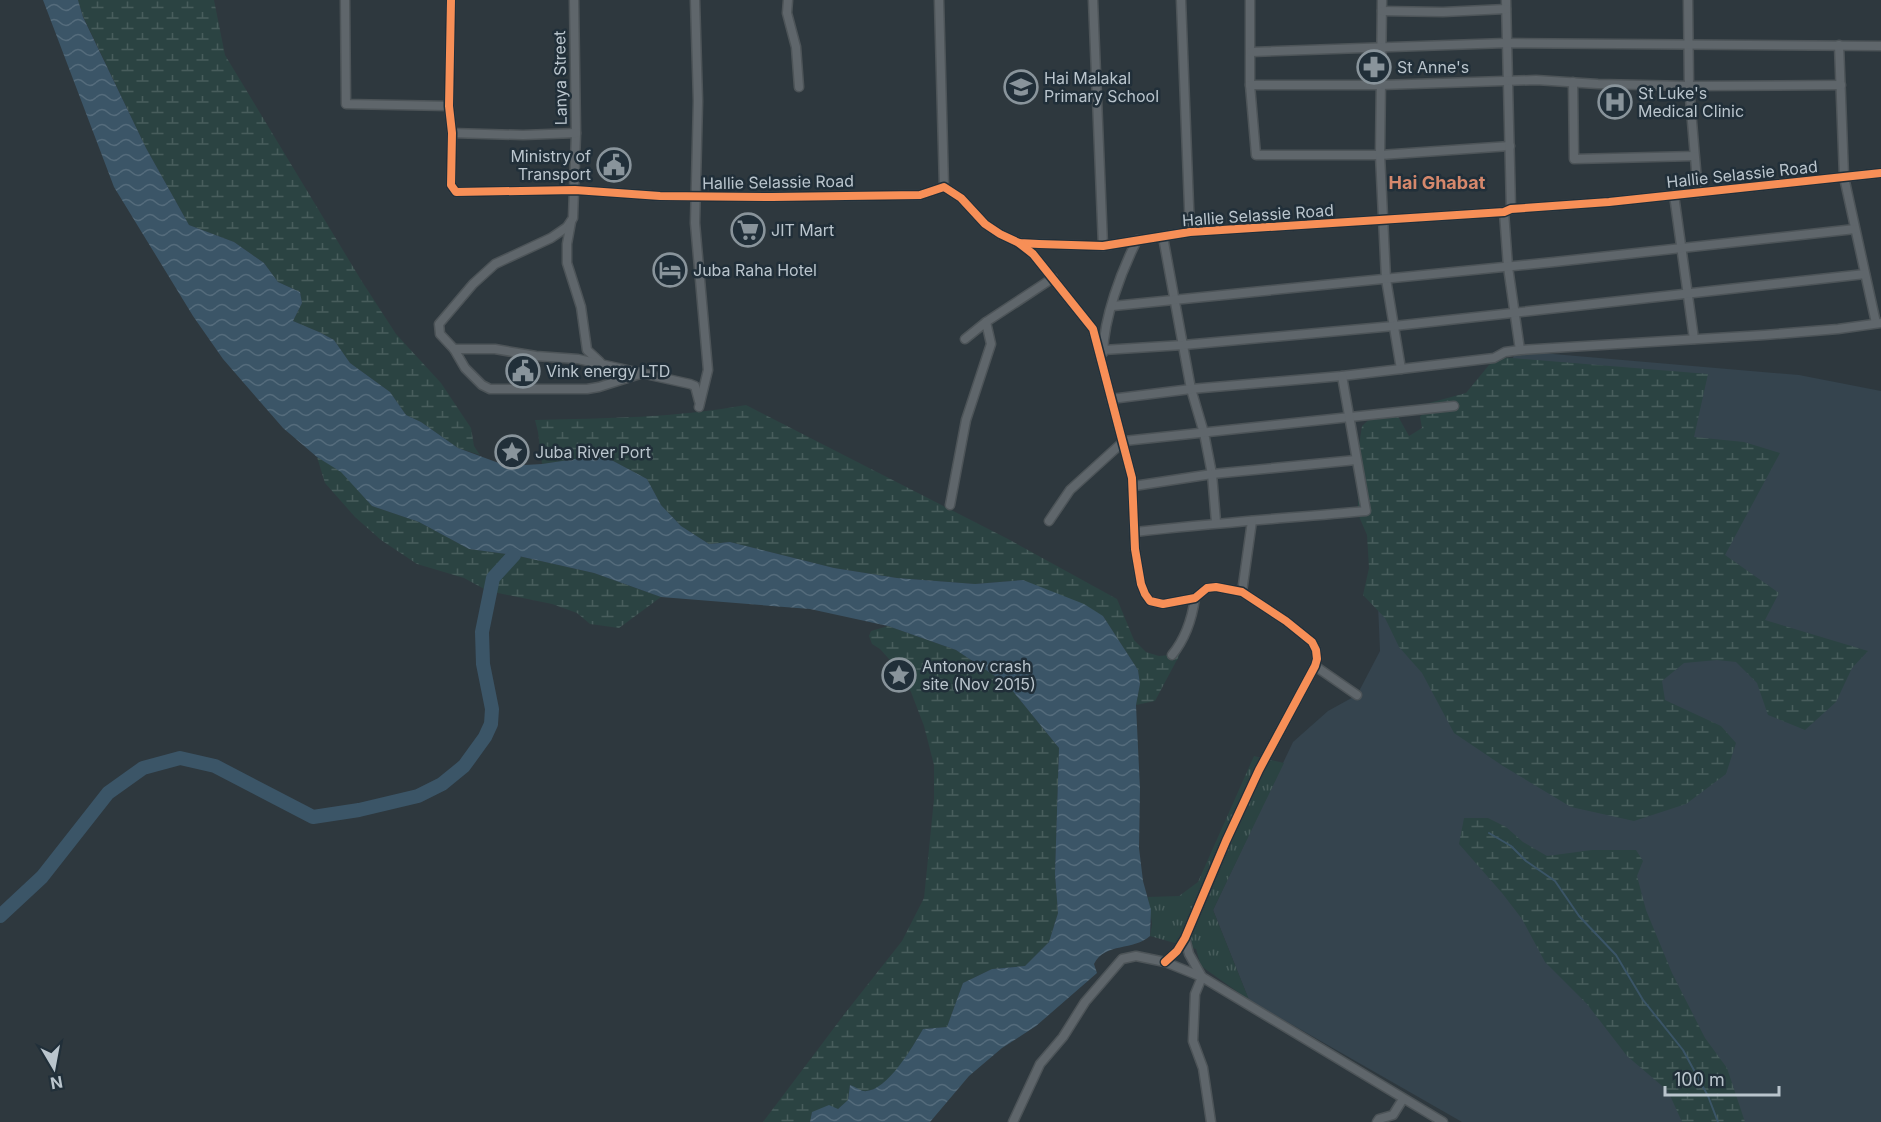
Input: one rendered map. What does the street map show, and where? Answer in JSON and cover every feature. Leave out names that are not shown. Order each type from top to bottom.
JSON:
[{"type":"street","points":[[345,0],[346,104],[449,106]]},
{"type":"street","name":"Hallie Selassie Road","points":[[451,0],[450,183],[456,192],[575,190],[660,196],[920,195],[944,187],[961,198],[985,224],[1019,243],[1103,246],[1190,232],[1508,211],[1881,173]]},
{"type":"street","name":"Lanya Street","points":[[574,0],[575,190],[567,244],[567,262],[581,307],[587,350],[602,364]]},
{"type":"street","points":[[454,349],[495,348],[536,356],[578,359],[643,373],[694,386],[699,399],[699,407],[708,370],[695,223],[698,101],[695,0]]},
{"type":"street","points":[[788,0],[787,13],[796,47],[800,87]]},
{"type":"street","points":[[939,0],[944,187]]},
{"type":"street","points":[[1092,0],[1103,246]]},
{"type":"street","points":[[1181,0],[1190,232]]},
{"type":"street","points":[[1250,0],[1250,85],[1256,156],[1380,154],[1510,146]]},
{"type":"street","points":[[1382,0],[1380,154],[1386,279],[1401,369]]},
{"type":"street","points":[[1688,0],[1689,86],[1698,193]]},
{"type":"street","points":[[1382,11],[1443,12],[1506,5],[1510,146],[1508,267],[1520,350]]},
{"type":"street","points":[[1251,52],[1506,44],[1881,46]]},
{"type":"street","points":[[1112,399],[1494,358],[1505,352],[1520,350],[1838,329],[1878,323],[1844,177],[1839,45]]},
{"type":"street","points":[[1250,85],[1381,85],[1509,81],[1689,86],[1841,85]]},
{"type":"street","points":[[1573,82],[1574,159],[1694,156]]},
{"type":"street","points":[[452,133],[522,135],[576,133]]},
{"type":"street","points":[[1674,195],[1694,339]]},
{"type":"street","points":[[571,222],[551,238],[495,264],[466,292],[439,324],[440,334],[454,349],[465,368],[489,389],[541,391],[587,389],[643,373]]},
{"type":"street","points":[[1113,306],[1508,267],[1855,229]]},
{"type":"street","points":[[1163,237],[1191,389],[1204,433],[1212,474],[1216,522]]},
{"type":"street","points":[[1105,377],[1103,350],[1110,310],[1124,267],[1137,240]]},
{"type":"street","points":[[1019,243],[1033,254],[1094,329],[1134,486],[1135,549],[1141,584],[1150,601],[1163,604],[1196,598],[1207,588],[1216,587],[1242,592],[1286,621],[1312,642],[1316,650],[1316,666],[1259,770],[1185,938],[1177,951],[1165,962]]},
{"type":"street","points":[[1103,350],[1394,326],[1865,274]]},
{"type":"street","points":[[966,339],[986,322],[1053,278]]},
{"type":"street","points":[[950,505],[966,420],[991,344],[986,322]]},
{"type":"street","points":[[1135,532],[1216,522],[1366,511],[1342,376]]},
{"type":"street","points":[[1049,521],[1070,490],[1124,441],[1454,406]]},
{"type":"street","points":[[1134,486],[1212,474],[1356,460]]},
{"type":"street","points":[[1242,592],[1252,521]]},
{"type":"street","points":[[1172,655],[1180,645],[1189,626],[1196,598]]},
{"type":"street","points":[[1316,666],[1357,695]]},
{"type":"street","points":[[1185,938],[1195,968],[1202,977]]},
{"type":"street","points":[[1013,1122],[1040,1064],[1063,1037],[1085,1002],[1119,961],[1126,957],[1137,956],[1165,962],[1202,977],[1443,1122]]},
{"type":"street","points":[[1202,977],[1196,994],[1192,1041],[1203,1068],[1212,1122]]},
{"type":"street","points":[[1377,1122],[1379,1119],[1393,1115],[1403,1099]]},
{"type":"shaded area","points":[[1517,351],[1799,375],[1881,391],[1881,1122],[1462,1122],[1249,1000],[1213,910],[1293,742],[1328,711],[1357,695],[1380,651],[1377,582]]},
{"type":"green space","points":[[78,0],[214,0],[225,55],[396,334],[441,383],[471,428],[474,446],[480,455],[458,448],[421,422],[406,415],[390,392],[350,363],[334,340],[293,321],[302,303],[300,292],[278,282],[264,263],[234,242],[189,225],[146,148],[83,16]]},
{"type":"green space","points":[[1500,357],[1708,374],[1694,437],[1744,442],[1780,453],[1725,555],[1779,593],[1765,620],[1868,651],[1852,668],[1836,702],[1805,730],[1768,715],[1757,683],[1736,662],[1717,660],[1684,663],[1662,681],[1665,700],[1721,726],[1736,743],[1726,774],[1686,804],[1634,821],[1571,807],[1503,766],[1454,733],[1422,673],[1399,647],[1385,618],[1363,595],[1369,568],[1367,535],[1358,514],[1358,451],[1362,426],[1376,413],[1395,411],[1409,436],[1422,428],[1420,417],[1429,403],[1466,393],[1489,365]]},
{"type":"green space","points":[[746,405],[1008,539],[1117,599],[1134,640],[1146,652],[1159,656],[1180,654],[1155,701],[1136,705],[1140,684],[1138,670],[1103,616],[1023,580],[975,584],[897,578],[834,568],[730,542],[709,544],[681,526],[661,505],[647,479],[602,455],[542,464],[535,420],[667,415]]},
{"type":"green space","points":[[317,457],[341,471],[372,506],[419,522],[469,549],[514,555],[594,573],[661,597],[619,628],[590,624],[577,613],[552,604],[488,591],[464,578],[417,564],[381,540],[355,517],[325,483]]},
{"type":"green space","points":[[888,626],[956,650],[1007,684],[1059,748],[1055,874],[1058,913],[1049,942],[1025,966],[992,969],[963,983],[947,1027],[923,1029],[898,1068],[881,1085],[872,1090],[863,1091],[850,1085],[848,1100],[838,1109],[812,1112],[810,1122],[763,1122],[902,941],[924,898],[934,799],[934,765],[924,726],[911,692],[898,669],[880,649],[872,644],[869,636],[871,631]]},
{"type":"green space","points":[[1254,756],[1284,763],[1213,910],[1249,1000],[1201,966],[1196,949],[1150,936],[1152,924],[1148,897],[1179,896],[1198,882]]},
{"type":"green space","points":[[1464,818],[1488,818],[1506,827],[1523,842],[1547,856],[1592,850],[1636,850],[1643,861],[1637,876],[1646,910],[1672,973],[1705,1038],[1727,1068],[1745,1122],[1682,1122],[1668,1091],[1627,1056],[1587,1004],[1545,962],[1522,919],[1459,844]]},
{"type":"water","points":[[43,0],[78,0],[83,17],[146,148],[189,225],[234,242],[264,263],[278,282],[300,292],[302,303],[293,321],[334,340],[350,363],[390,392],[406,415],[421,422],[458,448],[507,466],[542,464],[602,455],[647,479],[661,505],[681,526],[709,544],[730,542],[834,568],[897,578],[975,584],[1023,580],[1084,604],[1103,616],[1138,670],[1140,684],[1136,705],[1140,789],[1139,848],[1143,881],[1151,910],[1150,936],[1136,944],[1112,949],[1099,957],[1094,964],[1097,973],[1036,1026],[1002,1048],[969,1076],[930,1122],[810,1122],[812,1112],[829,1105],[838,1109],[848,1100],[850,1085],[863,1091],[872,1090],[881,1085],[898,1068],[923,1029],[947,1027],[963,983],[992,969],[1025,966],[1049,942],[1058,913],[1055,874],[1059,748],[1007,684],[956,650],[888,626],[810,609],[661,597],[594,573],[514,555],[469,549],[419,522],[372,506],[341,472],[317,457],[283,428],[223,359],[193,316],[114,187]]},
{"type":"waterway","points":[[0,916],[42,877],[108,793],[143,768],[180,758],[215,766],[313,817],[359,810],[418,796],[442,784],[464,766],[485,737],[491,724],[492,709],[483,664],[482,632],[493,578],[514,555]]},
{"type":"waterway","points":[[1489,833],[1511,846],[1526,861],[1555,881],[1579,916],[1616,955],[1643,1000],[1683,1050],[1708,1096],[1718,1122]]},
{"type":"cycle path","points":[[451,0],[449,106],[452,133],[451,185],[456,192],[575,190],[660,196],[772,197],[920,195],[944,187],[961,198],[985,224],[1019,243],[1103,246],[1190,232],[1504,212],[1511,209],[1609,202],[1881,173]]},
{"type":"cycle path","points":[[1019,243],[1033,254],[1093,329],[1132,478],[1135,549],[1141,584],[1150,601],[1163,604],[1195,598],[1207,588],[1216,587],[1242,592],[1286,621],[1312,642],[1316,650],[1315,666],[1259,770],[1185,938],[1177,951],[1165,962]]},
{"type":"place","name":"St Anne's","points":[[1374,67]]},
{"type":"place","name":"Hai Malakal Primary School","points":[[1021,87]]},
{"type":"place","name":"St Luke's Medical Clinic","points":[[1615,102]]},
{"type":"place","name":"Ministry of Transport","points":[[614,165]]},
{"type":"place","name":"JIT Mart","points":[[748,230]]},
{"type":"place","name":"Juba Raha Hotel","points":[[670,270]]},
{"type":"place","name":"Vink energy LTD","points":[[523,371]]},
{"type":"place","name":"Juba River Port","points":[[512,452]]},
{"type":"place","name":"Antonov crash site (Nov 2015)","points":[[899,675]]},
{"type":"district","name":"Hai Ghabat","points":[[1437,183]]}]
